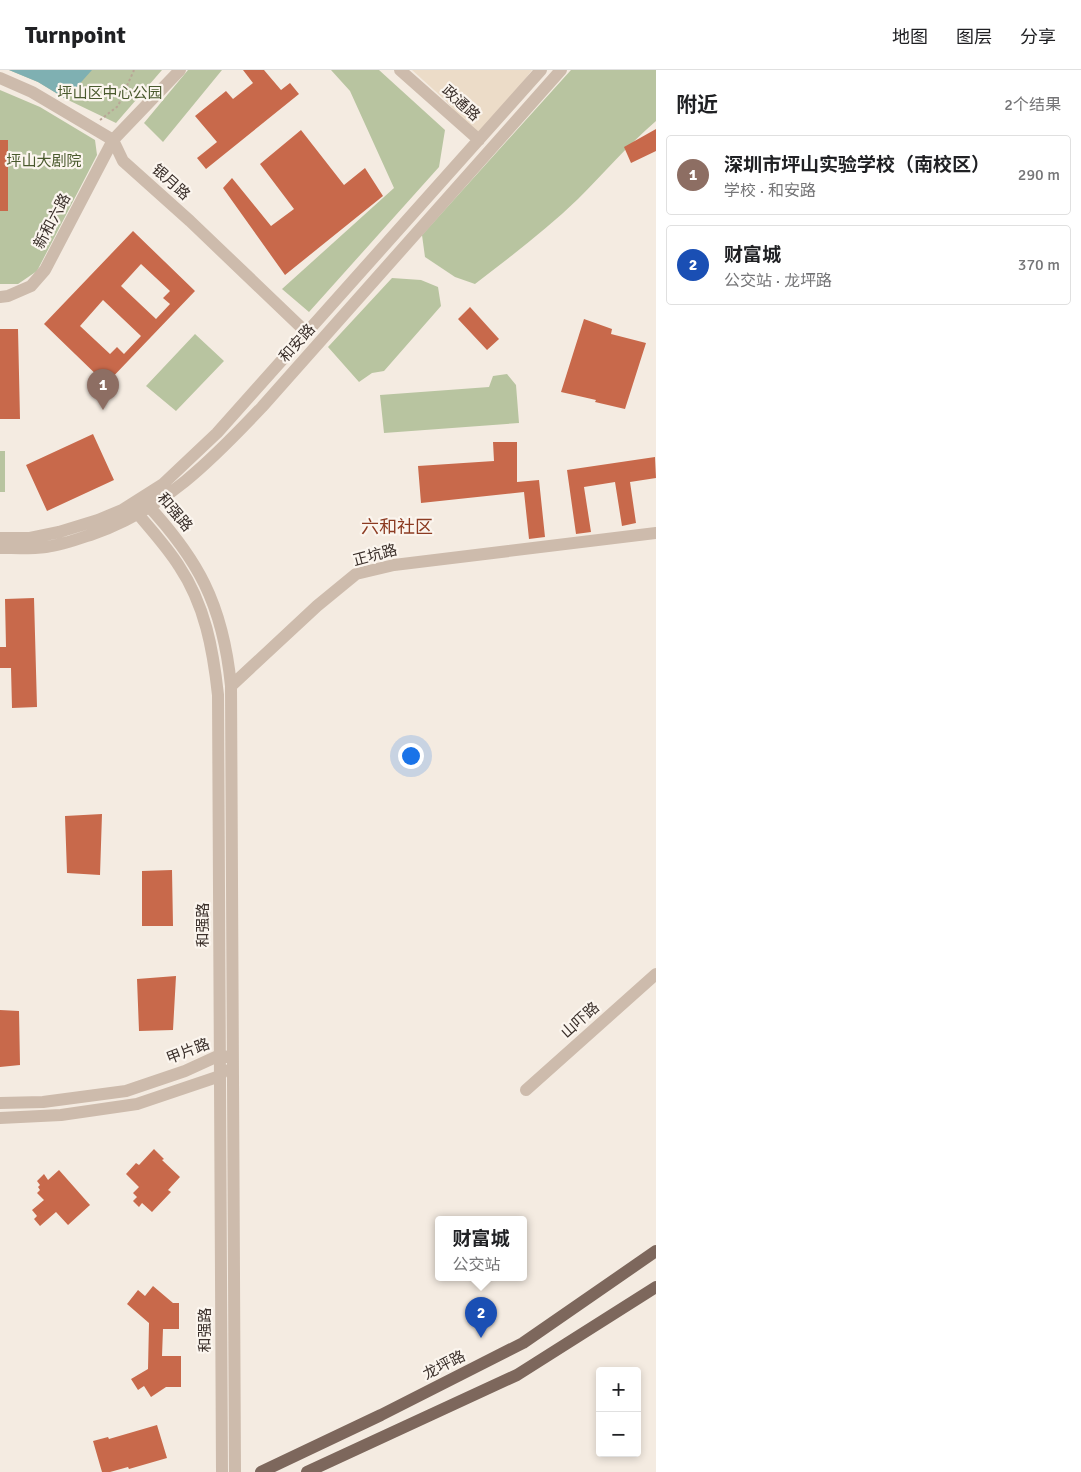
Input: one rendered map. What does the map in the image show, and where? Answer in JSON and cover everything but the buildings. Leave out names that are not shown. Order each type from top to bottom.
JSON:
[{"type":"main road","name":"龙坪路","points":[[261,1472],[381,1415],[523,1343],[656,1251]]},
{"type":"main road","points":[[307,1472],[517,1375],[656,1286]]},
{"type":"street","name":"新和六路","points":[[0,297],[8,296],[31,286],[44,270],[114,140],[180,70]]},
{"type":"street","name":"政通路","points":[[400,70],[479,140]]},
{"type":"street","name":"和安路","points":[[177,480],[542,70]]},
{"type":"street","name":"和安路","points":[[0,548],[31,548],[59,544],[102,531],[138,514],[146,503],[228,443],[561,70]]},
{"type":"street","points":[[0,78],[32,92],[114,140]]},
{"type":"street","name":"银月路","points":[[114,140],[123,161],[190,221],[307,333]]},
{"type":"street","name":"和安路","points":[[0,538],[30,538],[75,528],[146,503]]},
{"type":"street","name":"和强路","points":[[146,503],[185,550],[205,585],[224,637],[231,686],[226,1057],[220,1076],[222,1472]]},
{"type":"street","name":"和强路","points":[[138,514],[174,558],[190,583],[200,605],[214,660],[218,695],[235,1472]]},
{"type":"street","name":"正坑路","points":[[231,686],[316,606],[356,574],[394,565],[656,533]]},
{"type":"street","name":"山吓路","points":[[526,1090],[656,974]]},
{"type":"street","name":"甲片路","points":[[0,1103],[43,1102],[126,1091],[226,1057]]},
{"type":"street","points":[[0,1118],[61,1115],[137,1104],[220,1076]]},
{"type":"path","points":[[90,126],[118,106],[134,70]]},
{"type":"green space","name":"坪山区中心公园","points":[[9,70],[162,70],[116,123],[66,99],[38,82]]},
{"type":"green space","points":[[188,70],[222,70],[163,142],[144,123]]},
{"type":"green space","points":[[331,70],[379,70],[445,130],[439,167],[309,312],[282,289],[394,188],[350,91]]},
{"type":"green space","points":[[571,70],[656,70],[656,121],[578,199],[501,264],[475,284],[455,277],[425,257],[422,235]]},
{"type":"green space","name":"坪山大剧院","points":[[0,90],[40,107],[95,140],[97,155],[37,271],[18,284],[0,284]]},
{"type":"green space","points":[[392,278],[421,280],[438,287],[441,306],[384,371],[372,373],[359,382],[328,347]]},
{"type":"green space","points":[[195,334],[224,361],[176,411],[146,386]]},
{"type":"green space","points":[[507,374],[516,385],[519,423],[384,433],[380,395],[489,387],[493,376]]},
{"type":"green space","points":[[0,451],[5,451],[5,492],[0,492]]},
{"type":"shaded area","points":[[412,70],[532,70],[479,140],[445,100]]},
{"type":"water","points":[[9,70],[92,70],[66,99],[38,82]]},
{"type":"place","name":"深圳市坪山实验学校（南校区）","points":[[103,410]]},
{"type":"place","name":"财富城","points":[[481,1338]]},
{"type":"district","name":"六和社区","points":[[397,527]]}]
